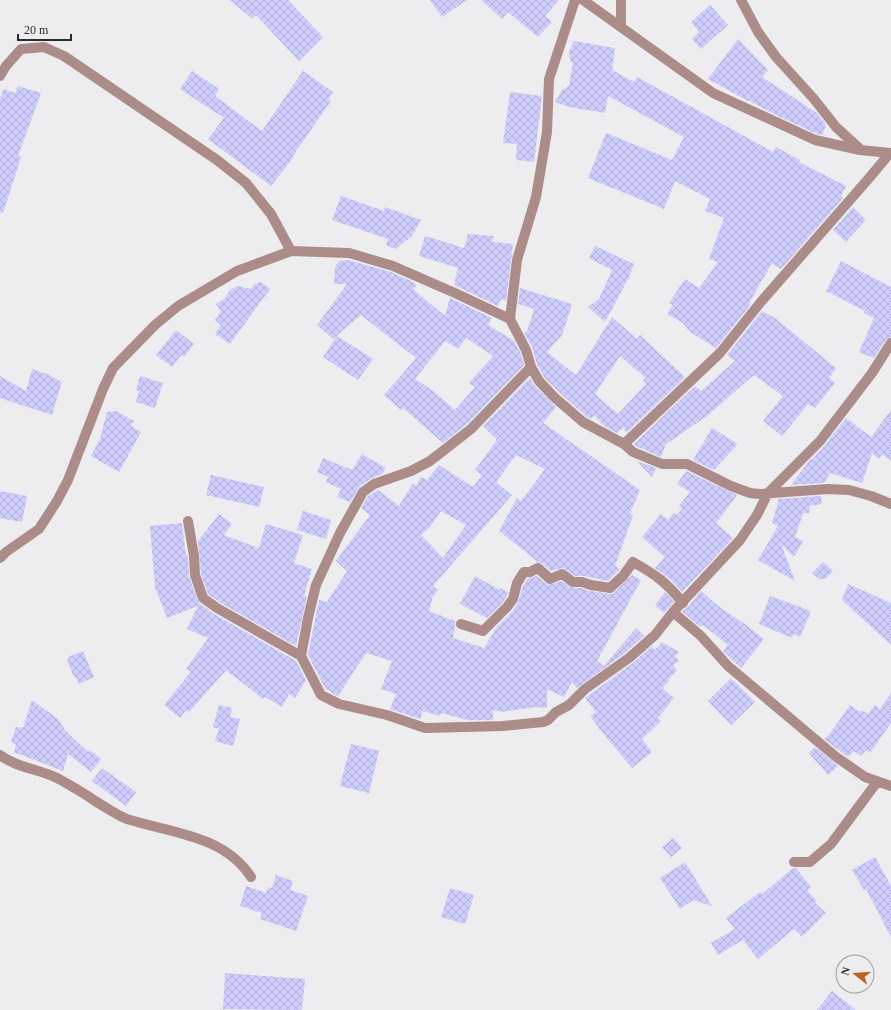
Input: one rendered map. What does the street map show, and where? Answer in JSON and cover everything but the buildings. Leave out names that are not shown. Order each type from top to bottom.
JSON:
[{"type":"street","points":[[576,0],[549,78],[547,132],[536,197],[517,260],[510,319],[526,350],[531,367],[539,381],[554,397],[583,422],[624,444],[633,452],[662,464],[687,464],[730,486],[750,493],[828,489],[849,490],[871,496],[891,504]]},
{"type":"street","points":[[583,0],[713,93],[815,140],[860,150],[890,153]]},
{"type":"street","points":[[621,0],[621,27]]},
{"type":"street","points":[[741,0],[758,32],[776,57],[814,99],[836,127],[860,150]]},
{"type":"street","points":[[0,76],[6,66],[21,49],[44,46],[64,56],[182,135],[246,183],[272,214],[290,251]]},
{"type":"street","points":[[624,444],[720,352],[890,153]]},
{"type":"street","points":[[0,558],[6,552],[39,529],[46,520],[68,480],[102,389],[113,368],[128,352],[178,306],[237,271],[290,251],[350,253],[393,266],[510,319]]},
{"type":"street","points":[[188,521],[194,556],[195,575],[203,598],[217,608],[301,656],[321,695],[339,704],[387,715],[424,728],[504,726],[543,722],[548,720],[556,712],[569,705],[585,688],[639,649],[655,635],[673,612],[740,540],[757,515],[768,493],[820,441],[872,373],[891,343]]},
{"type":"street","points":[[301,656],[316,585],[340,533],[363,492],[374,484],[411,471],[430,461],[471,429],[531,367]]},
{"type":"street","points":[[461,624],[483,631],[513,599],[517,583],[524,572],[530,572],[538,568],[550,579],[562,574],[573,582],[582,582],[610,588],[623,576],[633,562],[649,571],[670,587],[683,603]]},
{"type":"street","points":[[673,612],[701,636],[728,666],[845,763],[865,777],[891,786]]},
{"type":"street","points":[[0,755],[9,761],[58,779],[112,812],[126,818],[183,832],[216,846],[244,866],[251,877]]},
{"type":"street","points":[[794,862],[810,862],[831,844],[877,782]]}]
